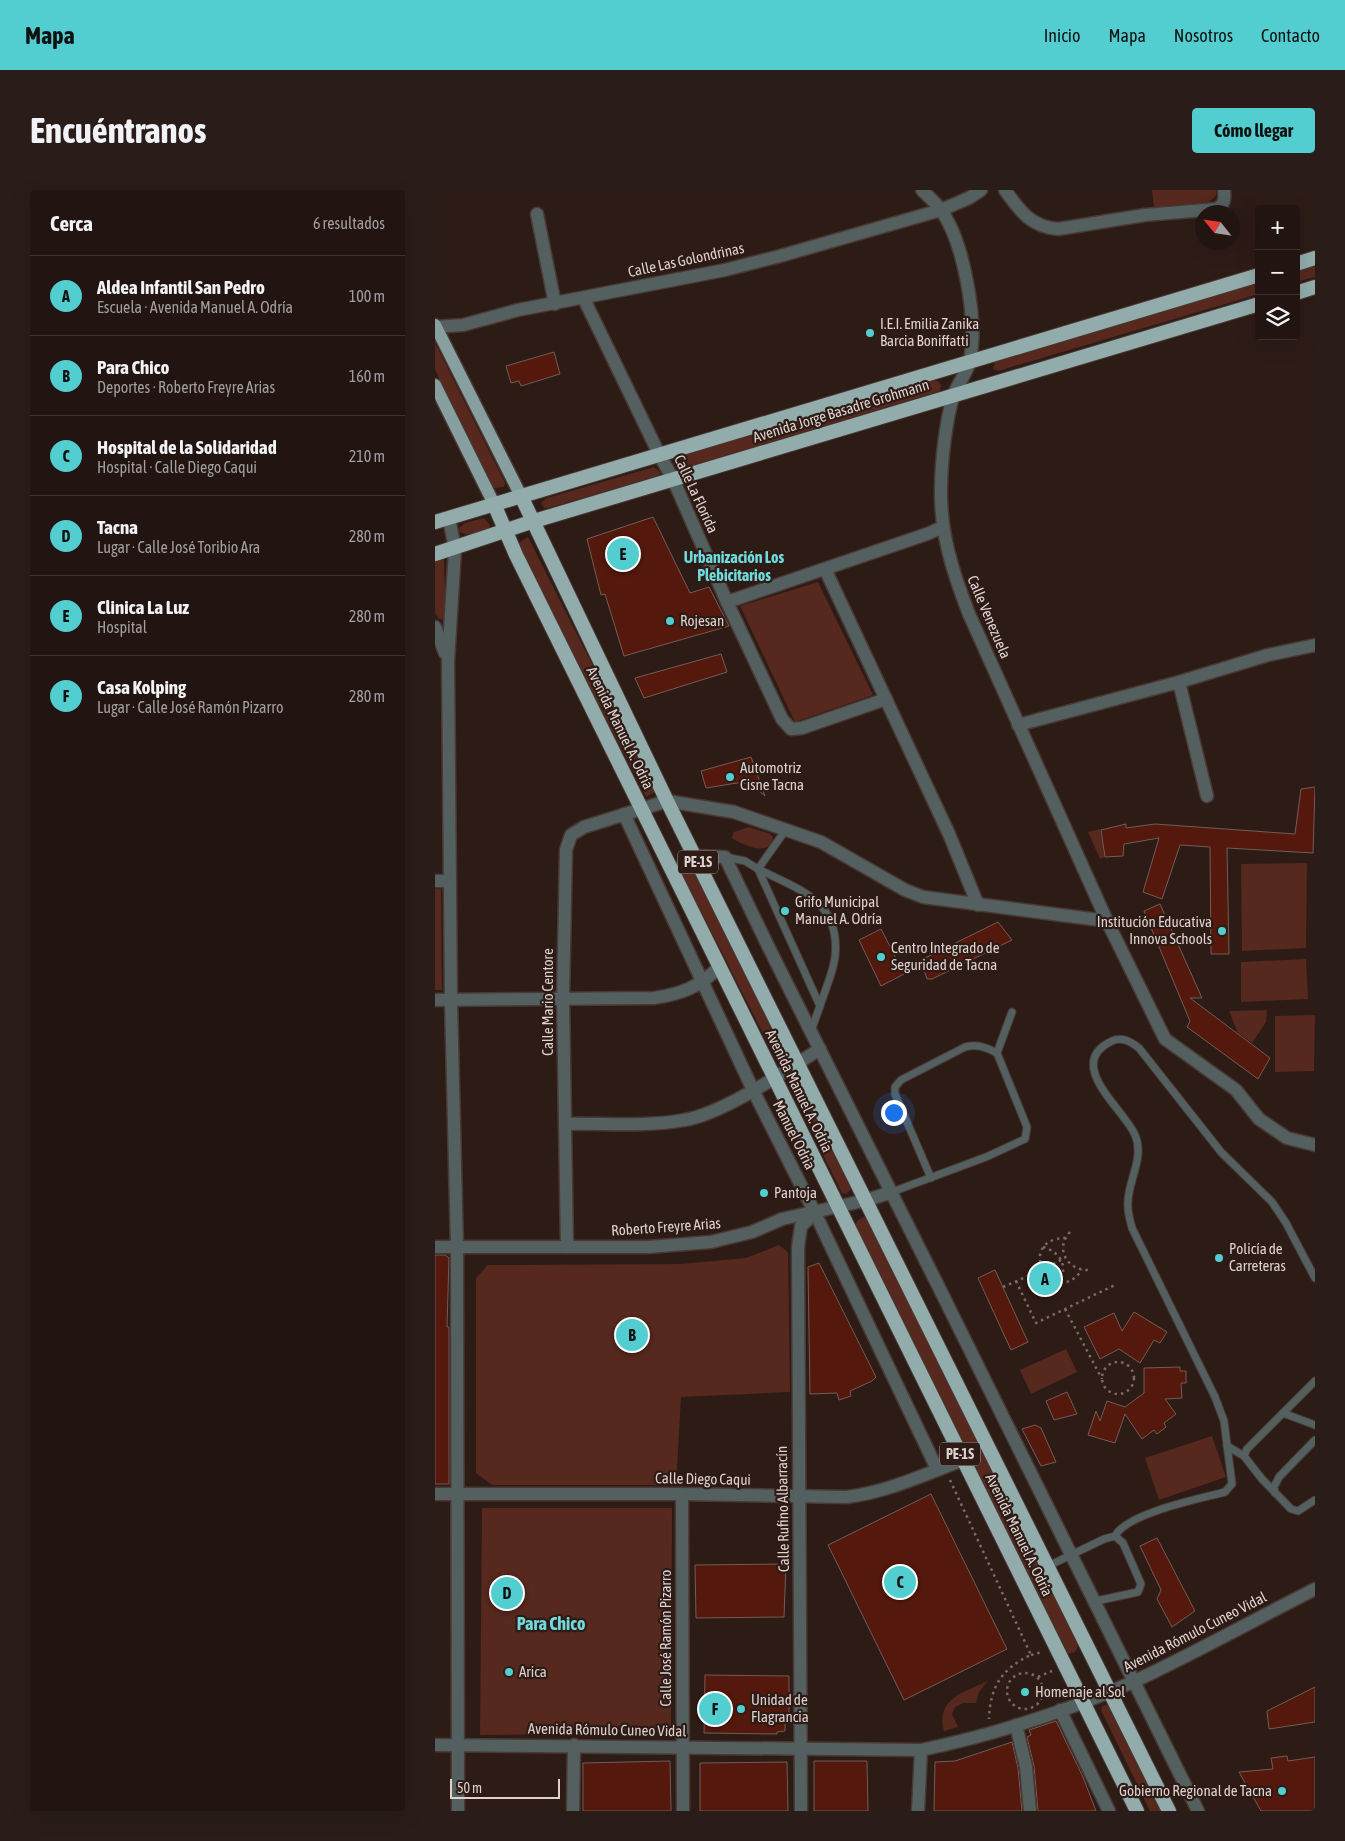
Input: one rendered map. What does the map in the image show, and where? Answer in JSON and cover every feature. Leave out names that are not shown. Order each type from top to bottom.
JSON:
[{"type":"highway","points":[[1300,263],[1315,258]]},
{"type":"highway","name":"Avenida Jorge Basadre Grohmann","points":[[435,522],[1255,276]]},
{"type":"highway","points":[[1300,292],[1315,287]]},
{"type":"highway","name":"Avenida Jorge Basadre Grohmann","points":[[435,554],[455,549],[534,520],[1255,305]]},
{"type":"highway","name":"Avenida Manuel A. Odría","points":[[521,496],[667,801],[799,1062],[1169,1811]]},
{"type":"highway","name":"Avenida Manuel A. Odría","points":[[494,504],[505,531],[719,967],[1137,1811]]},
{"type":"main road","name":"Avenida Manuel A. Odría","points":[[435,326],[521,496]]},
{"type":"main road","name":"Avenida Manuel A. Odría","points":[[435,385],[494,504]]},
{"type":"street","name":"Calle Venezuela","points":[[922,190],[941,210],[957,246],[966,276],[971,314],[970,361],[954,394],[941,488],[943,526],[951,567],[969,614],[1107,921],[1165,1039],[1236,1090],[1259,1119],[1287,1138],[1315,1145]]},
{"type":"street","name":"Calle Las Golondrinas","points":[[435,326],[463,325],[779,256],[941,210],[969,198],[981,190]]},
{"type":"street","points":[[1005,190],[1023,214],[1035,224],[1046,228],[1058,229],[1145,215],[1216,209],[1222,206],[1225,200],[1225,190]]},
{"type":"street","points":[[537,214],[555,304]]},
{"type":"street","name":"Calle La Florida","points":[[584,299],[673,479],[727,602],[783,719],[791,729],[802,728],[886,699]]},
{"type":"street","points":[[449,518],[455,549],[448,662],[449,881],[457,1247],[457,1811]]},
{"type":"street","points":[[727,602],[943,526]]},
{"type":"street","points":[[825,569],[949,834],[979,905]]},
{"type":"street","points":[[435,627],[443,644],[448,662]]},
{"type":"street","points":[[1018,725],[1179,682],[1269,655],[1315,645]]},
{"type":"street","points":[[1179,682],[1207,796]]},
{"type":"street","points":[[667,801],[734,812],[787,828],[821,842],[905,890],[923,897],[1107,921]]},
{"type":"street","name":"Calle Mario Centore","points":[[567,1247],[563,998],[566,850],[571,835],[584,826],[667,801]]},
{"type":"street","name":"Manuel Odria","points":[[624,814],[753,1090],[941,1468]]},
{"type":"street","points":[[695,856],[725,857],[1073,1554],[1133,1682],[1198,1811]]},
{"type":"street","points":[[435,881],[449,881]]},
{"type":"street","points":[[435,1000],[654,998],[689,990],[703,982],[719,967]]},
{"type":"street","points":[[565,1124],[685,1120],[708,1112],[753,1090],[820,1049]]},
{"type":"street","name":"Roberto Freyre Arias","points":[[435,1247],[648,1247],[711,1242],[752,1232],[782,1219],[815,1213],[892,1192]]},
{"type":"street","name":"Calle Rufino Albarracín","points":[[801,1811],[798,1247],[801,1226],[815,1213]]},
{"type":"street","name":"Calle Diego Caqui","points":[[435,1494],[682,1494],[799,1498],[870,1494],[901,1485],[963,1460]]},
{"type":"street","name":"Calle José Ramón Pizarro","points":[[682,1494],[683,1811]]},
{"type":"street","name":"Avenida Rómulo Cuneo Vidal","points":[[435,1745],[921,1750],[964,1741],[1016,1725],[1133,1682],[1315,1589]]},
{"type":"street","points":[[1060,1710],[1109,1811]]},
{"type":"street","points":[[1016,1725],[1026,1767],[1030,1811]]},
{"type":"street","points":[[573,1811],[574,1746]]},
{"type":"street","points":[[918,1811],[921,1750]]},
{"type":"lane","points":[[758,869],[787,828]]},
{"type":"lane","points":[[725,857],[745,861],[821,903],[835,929],[835,959],[811,1032]]},
{"type":"lane","points":[[758,869],[819,1006]]},
{"type":"lane","points":[[892,1192],[986,1157],[1025,1139],[1027,1136],[1027,1127],[997,1052],[1012,1012]]},
{"type":"lane","points":[[1048,1566],[1103,1539],[1115,1536],[1119,1529],[1138,1518],[1229,1488],[1232,1484],[1224,1421],[1215,1397],[1132,1228],[1128,1200],[1137,1163],[1136,1135],[1098,1084],[1094,1068],[1097,1054],[1108,1043],[1118,1038],[1130,1042],[1139,1048],[1221,1152],[1272,1202],[1286,1223],[1315,1278]]},
{"type":"lane","points":[[931,1178],[895,1094],[895,1087],[901,1080],[965,1047],[976,1044],[997,1052]]},
{"type":"lane","points":[[1244,1456],[1247,1449],[1315,1380]]},
{"type":"lane","points":[[1283,1413],[1315,1425]]},
{"type":"lane","points":[[1275,1493],[1274,1487],[1279,1477],[1315,1440]]},
{"type":"lane","points":[[1227,1446],[1244,1456],[1262,1479],[1291,1509],[1298,1510],[1315,1500]]},
{"type":"lane","points":[[1262,1479],[1269,1481],[1279,1477]]},
{"type":"lane","points":[[1096,1601],[1138,1592],[1141,1584],[1123,1543],[1115,1536]]},
{"type":"path","points":[[1060,1282],[1064,1274],[1063,1249],[1065,1238],[1070,1232]]},
{"type":"path","points":[[1065,1238],[1057,1238],[1043,1247],[1039,1261],[1042,1270],[1051,1280],[1060,1282],[1071,1280],[1082,1270]]},
{"type":"path","points":[[1043,1247],[1052,1250],[1074,1268],[1089,1270]]},
{"type":"path","points":[[1053,1264],[1064,1259]]},
{"type":"path","points":[[1003,1287],[1042,1270]]},
{"type":"path","points":[[1016,1281],[1036,1323],[1117,1284]]},
{"type":"path","points":[[1065,1309],[1107,1389],[1121,1393],[1130,1388],[1134,1378],[1131,1368],[1122,1362],[1117,1362],[1107,1366],[1103,1380]]},
{"type":"path","points":[[941,1468],[1031,1655]]},
{"type":"path","points":[[989,1719],[992,1694],[999,1681],[1011,1666],[1031,1655],[1042,1652],[1045,1658]]},
{"type":"path","points":[[1048,1665],[1052,1671]]},
{"type":"path","points":[[1032,1674],[1041,1682],[1043,1694],[1037,1705],[1026,1709],[1020,1708],[1011,1702],[1007,1691],[1008,1685],[1015,1676],[1032,1674]]},
{"type":"shaded area","points":[[1152,190],[1216,190],[1216,196],[1209,202],[1154,207]]},
{"type":"shaded area","points":[[1315,265],[1315,277],[1300,281],[1300,269]]},
{"type":"shaded area","points":[[1255,283],[1255,295],[998,371],[993,369],[995,362]]},
{"type":"shaded area","points":[[435,343],[505,483],[504,487],[494,488],[435,370]]},
{"type":"shaded area","points":[[932,381],[938,381],[941,385],[940,391],[690,466],[683,464],[680,459],[685,455]]},
{"type":"shaded area","points":[[654,467],[661,473],[658,476],[548,508],[544,508],[541,503],[547,498]]},
{"type":"shaded area","points":[[484,518],[490,525],[488,529],[469,535],[459,532],[460,527],[465,523]]},
{"type":"shaded area","points":[[528,537],[656,791],[646,797],[517,544]]},
{"type":"shaded area","points":[[444,560],[446,620],[439,619],[435,613],[435,561]]},
{"type":"shaded area","points":[[818,582],[873,695],[795,722],[740,606]]},
{"type":"shaded area","points":[[749,827],[770,834],[773,837],[771,843],[767,847],[756,848],[732,838],[734,832]]},
{"type":"shaded area","points":[[1100,829],[1105,857],[1100,859],[1088,832]]},
{"type":"shaded area","points":[[684,856],[690,860],[786,1051],[778,1057],[774,1055],[676,862]]},
{"type":"shaded area","points":[[1307,863],[1306,948],[1242,951],[1241,864]]},
{"type":"shaded area","points":[[435,889],[441,889],[442,990],[435,990]]},
{"type":"shaded area","points":[[1306,959],[1308,999],[1241,1002],[1241,962]]},
{"type":"shaded area","points":[[1267,1010],[1266,1022],[1252,1043],[1238,1033],[1229,1011]]},
{"type":"shaded area","points":[[1315,1015],[1314,1071],[1275,1072],[1275,1016]]},
{"type":"shaded area","points":[[799,1082],[802,1084],[852,1188],[846,1194],[842,1193],[791,1090],[792,1086]]},
{"type":"shaded area","points":[[864,1217],[870,1219],[1079,1644],[1075,1652],[1068,1654],[855,1226],[858,1220]]},
{"type":"shaded area","points":[[779,1245],[788,1252],[790,1392],[681,1397],[676,1485],[492,1485],[476,1473],[476,1278],[488,1265],[681,1264],[746,1258]]},
{"type":"shaded area","points":[[1066,1349],[1077,1372],[1031,1394],[1020,1370]]},
{"type":"shaded area","points":[[1212,1436],[1226,1477],[1159,1500],[1145,1458]]},
{"type":"shaded area","points":[[482,1508],[672,1508],[671,1733],[480,1735]]},
{"type":"shaded area","points":[[988,1681],[979,1692],[976,1703],[963,1703],[955,1707],[952,1714],[958,1727],[944,1731],[942,1720],[948,1704],[961,1693]]},
{"type":"shaded area","points":[[1102,1706],[1110,1706],[1161,1811],[1150,1811],[1101,1710]]},
{"type":"building","points":[[554,352],[560,374],[521,386],[519,381],[511,383],[506,366]]},
{"type":"building","points":[[653,517],[690,593],[709,587],[729,626],[624,656],[605,594],[601,595],[587,539]]},
{"type":"building","points":[[721,654],[727,672],[644,698],[635,678]]},
{"type":"building","name":"Automotriz Cisne Tacna","points":[[751,757],[765,796],[750,784],[737,783],[706,788],[701,771]]},
{"type":"building","points":[[1315,787],[1313,853],[1227,848],[1229,954],[1211,954],[1210,847],[1180,845],[1162,899],[1143,892],[1159,838],[1124,844],[1123,856],[1105,857],[1101,830],[1126,824],[1126,828],[1155,824],[1295,834],[1301,789]]},
{"type":"building","points":[[1160,904],[1202,998],[1190,998],[1270,1058],[1258,1079],[1187,1027],[1190,1021],[1144,911]]},
{"type":"building","points":[[998,922],[1012,940],[932,979],[927,979],[921,960]]},
{"type":"building","name":"Centro Integrado de Seguridad de Tacna","points":[[881,929],[904,974],[881,986],[859,940]]},
{"type":"building","points":[[435,1255],[445,1255],[449,1258],[447,1327],[449,1327],[449,1484],[435,1484]]},
{"type":"building","points":[[819,1263],[876,1377],[872,1381],[850,1391],[851,1396],[839,1400],[837,1393],[810,1394],[808,1267]]},
{"type":"building","points":[[995,1270],[1028,1342],[1011,1350],[978,1278]]},
{"type":"building","points":[[1134,1312],[1167,1332],[1160,1343],[1154,1340],[1140,1363],[1119,1349],[1100,1359],[1084,1327],[1114,1313],[1122,1331]]},
{"type":"building","points":[[1180,1367],[1180,1371],[1186,1371],[1186,1383],[1181,1383],[1182,1398],[1165,1399],[1176,1414],[1164,1423],[1166,1427],[1157,1434],[1154,1430],[1142,1439],[1125,1414],[1115,1443],[1088,1435],[1096,1411],[1100,1421],[1107,1401],[1125,1407],[1144,1393],[1144,1368]]},
{"type":"building","points":[[1067,1392],[1077,1414],[1054,1420],[1046,1401]]},
{"type":"building","points":[[1035,1425],[1041,1428],[1056,1462],[1041,1466],[1022,1429]]},
{"type":"building","points":[[931,1494],[1007,1649],[904,1700],[828,1545]]},
{"type":"building","points":[[1157,1538],[1195,1611],[1172,1627],[1157,1599],[1161,1590],[1140,1546]]},
{"type":"building","points":[[786,1564],[784,1617],[696,1618],[695,1565]]},
{"type":"building","points":[[705,1675],[789,1676],[789,1723],[785,1724],[785,1731],[777,1732],[777,1734],[704,1733]]},
{"type":"building","points":[[1315,1687],[1315,1722],[1269,1729],[1267,1711]]},
{"type":"building","points":[[1056,1721],[1083,1777],[1096,1811],[1038,1811],[1034,1766],[1027,1737],[1031,1735],[1029,1730]]},
{"type":"building","points":[[1012,1742],[1018,1768],[1022,1811],[934,1811],[935,1762],[955,1761]]},
{"type":"building","name":"Gobierno Regional de Tacna","points":[[1287,1756],[1288,1761],[1315,1757],[1315,1811],[1261,1811],[1239,1772],[1273,1769],[1271,1758]]},
{"type":"building","points":[[670,1761],[671,1811],[583,1811],[583,1763]]},
{"type":"building","points":[[814,1761],[867,1761],[868,1811],[814,1811]]},
{"type":"building","points":[[787,1762],[788,1811],[700,1811],[700,1763]]},
{"type":"place","name":"I.E.I. Emilia Zanika Barcia Boniffatti","points":[[870,333]]},
{"type":"place","name":"Clinica La Luz","points":[[623,554]]},
{"type":"place","name":"Rojesan","points":[[670,621]]},
{"type":"place","name":"Automotriz Cisne Tacna","points":[[730,777]]},
{"type":"place","name":"Grifo Municipal Manuel A. Odría","points":[[785,911]]},
{"type":"place","name":"Institución Educativa Innova Schools","points":[[1222,931]]},
{"type":"place","name":"Centro Integrado de Seguridad de Tacna","points":[[881,957]]},
{"type":"place","name":"Pantoja","points":[[764,1193]]},
{"type":"place","name":"Policía de Carreteras","points":[[1219,1258]]},
{"type":"place","name":"Aldea Infantil San Pedro","points":[[1045,1279]]},
{"type":"place","name":"Para Chico","points":[[632,1335]]},
{"type":"place","name":"Hospital de la Solidaridad","points":[[900,1582]]},
{"type":"place","name":"Tacna","points":[[507,1593]]},
{"type":"place","name":"Arica","points":[[509,1672]]},
{"type":"place","name":"Homenaje al Sol","points":[[1025,1692]]},
{"type":"place","name":"Casa Kolping","points":[[715,1709]]},
{"type":"place","name":"Unidad de Flagrancia","points":[[741,1709]]},
{"type":"place","name":"Gobierno Regional de Tacna","points":[[1282,1791]]},
{"type":"district","name":"Urbanización Los Plebicitarios","points":[[734,566]]},
{"type":"district","name":"Para Chico","points":[[551,1624]]}]
